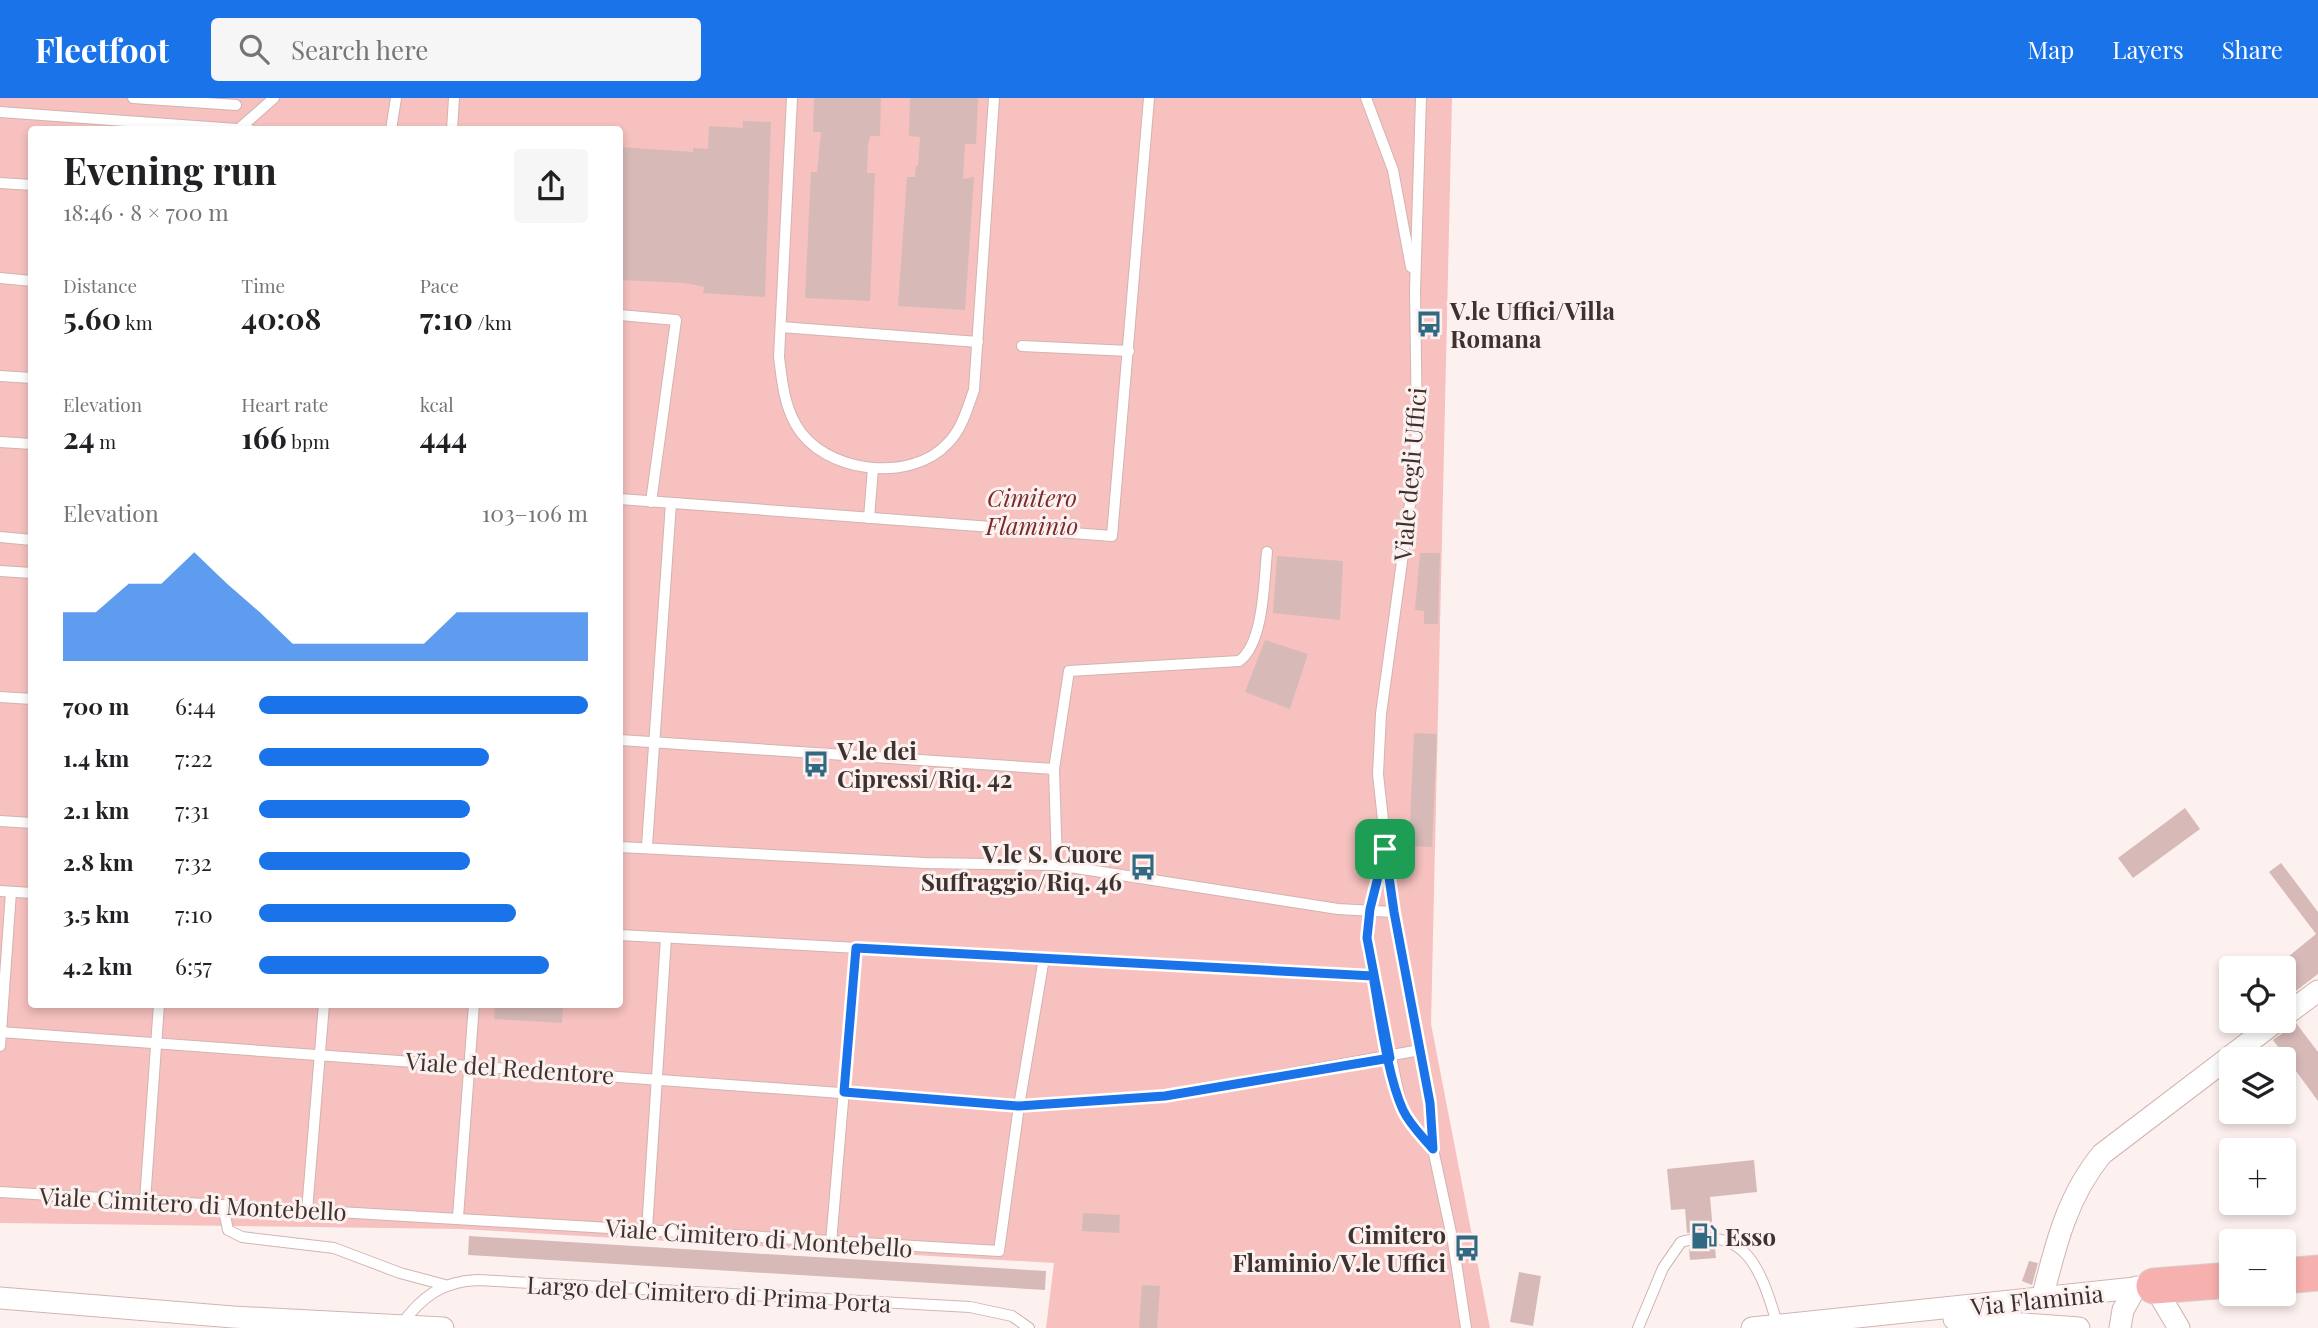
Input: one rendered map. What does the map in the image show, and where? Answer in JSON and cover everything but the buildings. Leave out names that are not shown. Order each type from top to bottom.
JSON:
[{"type":"highway","points":[[2296,1275],[2318,1273]]},
{"type":"highway","points":[[2145,1287],[2219,1281]]},
{"type":"street","points":[[2296,1007],[2318,991]]},
{"type":"street","points":[[2042,1299],[2069,1208],[2089,1170],[2102,1154],[2261,1033]]},
{"type":"street","points":[[2120,1328],[2123,1310],[2145,1287],[2179,1328]]},
{"type":"street","name":"Via Flaminia","points":[[1752,1328],[2145,1287]]},
{"type":"street","points":[[0,1298],[338,1325],[443,1328]]},
{"type":"street","points":[[1878,1316],[2079,1328]]},
{"type":"street","points":[[233,1317],[265,1328]]},
{"type":"lane","points":[[133,98],[235,102],[243,126]]},
{"type":"lane","points":[[247,126],[274,98]]},
{"type":"lane","points":[[392,126],[396,98]]},
{"type":"lane","points":[[452,126],[454,98]]},
{"type":"lane","points":[[792,98],[779,358],[783,396],[797,428],[818,448],[844,463],[897,469],[947,445],[961,425],[974,390],[994,98]]},
{"type":"lane","points":[[623,499],[1112,536],[1149,98]]},
{"type":"lane","points":[[1366,98],[1393,170],[1415,290]]},
{"type":"lane","name":"Viale degli Uffici","points":[[1421,98],[1415,290],[1417,431],[1378,745],[1385,849],[1394,912],[1430,1103],[1433,1149],[1453,1242],[1465,1328]]},
{"type":"lane","points":[[0,112],[201,126]]},
{"type":"lane","points":[[0,183],[28,186]]},
{"type":"lane","points":[[0,278],[28,281]]},
{"type":"lane","points":[[623,315],[676,320],[650,502]]},
{"type":"lane","points":[[781,327],[978,342]]},
{"type":"lane","points":[[1022,345],[1129,351]]},
{"type":"lane","points":[[0,376],[28,378]]},
{"type":"lane","points":[[0,442],[28,444]]},
{"type":"lane","points":[[869,518],[873,468]]},
{"type":"lane","points":[[647,846],[671,503]]},
{"type":"lane","points":[[0,537],[28,540]]},
{"type":"lane","points":[[1057,865],[1054,769],[1069,671],[1239,661],[1247,654],[1256,629],[1267,552]]},
{"type":"lane","points":[[0,571],[28,573]]},
{"type":"lane","points":[[0,697],[28,699]]},
{"type":"lane","points":[[623,740],[1054,769]]},
{"type":"lane","points":[[0,821],[28,823]]},
{"type":"lane","points":[[623,847],[647,846],[926,863],[1057,865],[1338,909],[1394,912]]},
{"type":"lane","name":"Viale degli Uffici","points":[[1385,849],[1370,909],[1367,938],[1373,976],[1404,1111],[1433,1149]]},
{"type":"lane","points":[[0,1046],[5,891],[28,893]]},
{"type":"lane","points":[[623,935],[1373,976]]},
{"type":"lane","points":[[647,1230],[666,938]]},
{"type":"lane","points":[[831,1243],[856,948]]},
{"type":"lane","points":[[1044,958],[1019,1106],[1165,1096],[1420,1051]]},
{"type":"lane","points":[[145,1201],[159,1008]]},
{"type":"lane","points":[[307,1211],[324,1008]]},
{"type":"lane","points":[[458,1217],[474,1008]]},
{"type":"lane","name":"Viale del Redentore","points":[[0,1032],[1019,1106]]},
{"type":"lane","name":"Viale Cimitero di Montebello","points":[[0,1192],[999,1251],[1019,1106]]},
{"type":"lane","points":[[223,1206],[228,1230],[242,1237],[334,1248],[400,1273],[445,1285]]},
{"type":"lane","points":[[1638,1328],[1663,1268],[1681,1242],[1704,1236],[1723,1237],[1751,1258],[1769,1297],[1778,1325]]},
{"type":"lane","name":"Largo del Cimitero di Prima Porta","points":[[401,1325],[427,1295],[445,1285],[478,1280],[970,1307],[1012,1316],[1029,1328]]},
{"type":"green space","name":"Cimitero Flaminio","points":[[0,98],[1452,98],[1431,1024],[1490,1328],[1046,1328],[1054,1263],[460,1229],[0,1223]]},
{"type":"place","name":"V.le Uffici/Villa Romana","points":[[1429,324]]},
{"type":"place","name":"V.le dei Cipressi/Riq. 42","points":[[816,764]]},
{"type":"place","name":"V.le S. Cuore Suffraggio/Riq. 46","points":[[1143,867]]},
{"type":"place","name":"Esso","points":[[1704,1236]]},
{"type":"place","name":"Cimitero Flaminio/V.le Uffici","points":[[1467,1248]]},
{"type":"route","points":[[1385,849],[1370,909],[1367,938],[1390,1058],[1165,1096],[1019,1106],[844,1092],[856,948],[1373,976],[1390,1058],[1396,1089],[1401,1104],[1408,1119],[1433,1149],[1430,1103],[1394,912],[1385,849]]}]
